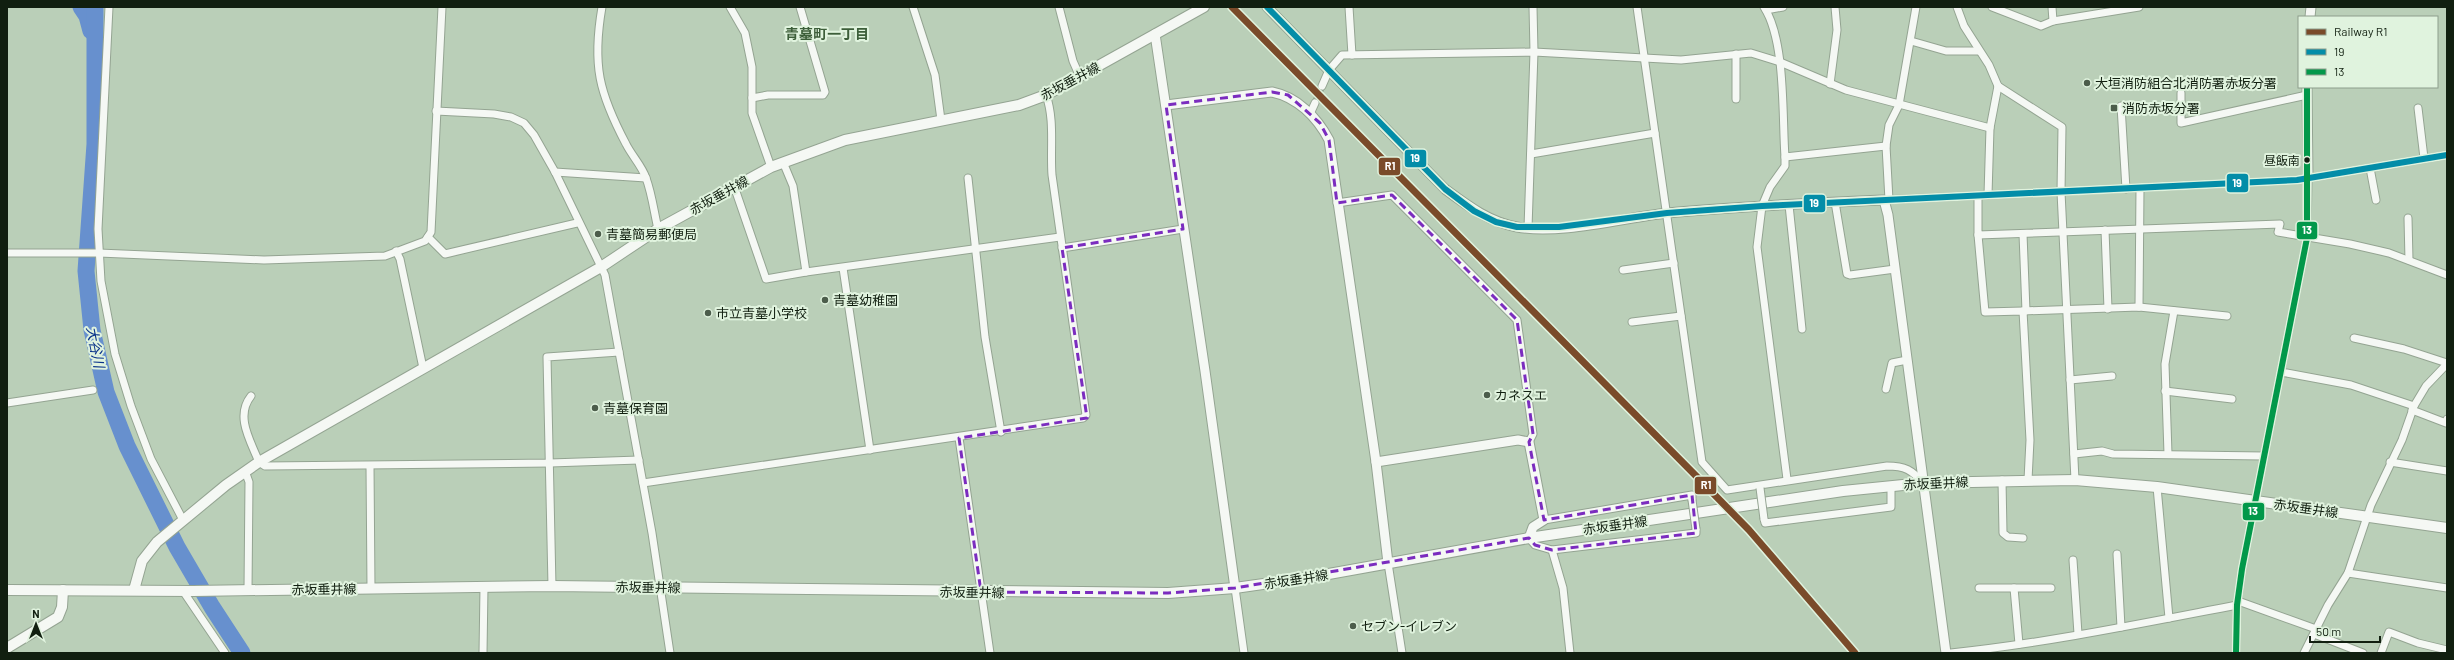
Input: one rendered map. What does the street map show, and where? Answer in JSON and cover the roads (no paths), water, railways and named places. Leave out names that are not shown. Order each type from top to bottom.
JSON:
[{"type":"main road","name":"赤坂垂井線","points":[[134,590],[142,561],[163,537],[245,471],[601,267],[658,229],[734,186],[783,162],[845,140],[1019,105],[1046,95],[1203,8]]},
{"type":"main road","name":"赤坂垂井線","points":[[7,590],[188,591],[552,586],[1168,593],[1235,588],[1528,538],[1835,492],[1923,483],[2002,480],[2075,480],[2157,487],[2447,528]]},
{"type":"main road","points":[[7,648],[58,617],[62,607],[63,590]]},
{"type":"street","points":[[109,7],[97,254],[100,281],[115,354],[131,406],[151,459],[180,522]]},
{"type":"street","points":[[7,253],[97,254],[264,260],[385,256],[425,241],[431,232],[442,7]]},
{"type":"street","points":[[602,7],[597,37],[599,71],[605,102],[627,146],[646,178],[658,229]]},
{"type":"street","points":[[730,7],[745,33],[752,67],[752,113],[771,167]]},
{"type":"street","points":[[752,98],[768,95],[823,95],[825,92],[800,7]]},
{"type":"street","points":[[913,7],[935,76],[941,120]]},
{"type":"street","points":[[1059,7],[1073,61],[1080,77]]},
{"type":"street","points":[[1267,7],[1445,189],[1474,211],[1496,222],[1528,228],[1559,227],[1667,213],[1762,206],[2126,189],[2308,178],[2447,154]]},
{"type":"street","points":[[1349,7],[1352,55]]},
{"type":"street","points":[[1528,228],[1534,52],[1533,7]]},
{"type":"street","points":[[1637,7],[1702,462],[1727,490],[1759,486],[1787,479],[1901,466],[1912,471],[1923,483]]},
{"type":"street","points":[[1783,7],[1765,8],[1780,62],[1785,157],[1784,166],[1770,187],[1762,206],[1757,247],[1760,283],[1787,479]]},
{"type":"street","points":[[1830,84],[1837,30],[1835,7]]},
{"type":"street","points":[[1916,7],[1899,105],[1889,125],[1886,146],[1886,200],[1946,653]]},
{"type":"street","points":[[1957,7],[1979,51],[1990,65],[1998,86],[1990,128],[1988,195]]},
{"type":"street","points":[[1992,7],[2041,26],[2053,21],[2139,7]]},
{"type":"street","points":[[2052,7],[2053,21]]},
{"type":"street","points":[[1155,34],[1183,229],[1206,371],[1244,653]]},
{"type":"street","points":[[1911,41],[1946,51],[1979,51]]},
{"type":"street","points":[[1322,86],[1328,70],[1342,55],[1534,52],[1681,60],[1751,53],[1780,62],[1830,84],[1899,105],[1990,128]]},
{"type":"street","points":[[1736,54],[1736,99]]},
{"type":"street","points":[[1998,86],[2062,127],[2061,192],[2075,480]]},
{"type":"street","points":[[2181,93],[2180,123],[2307,91],[2307,238],[2255,500],[2238,603],[2236,653]]},
{"type":"street","points":[[1166,105],[1272,92],[1288,95],[1320,123],[1328,140],[1376,462],[1388,563],[1402,653]]},
{"type":"street","points":[[643,484],[1001,432],[1083,418],[1086,415],[1060,237],[1050,154],[1052,111],[1046,95]]},
{"type":"street","points":[[1310,114],[1315,103]]},
{"type":"street","points":[[2121,106],[2126,189]]},
{"type":"street","points":[[2418,108],[2424,158]]},
{"type":"street","points":[[436,111],[494,114],[511,117],[524,123],[534,135],[555,172],[577,223],[601,267],[609,290],[639,460],[670,653]]},
{"type":"street","points":[[1530,154],[1655,132]]},
{"type":"street","points":[[1785,157],[1886,146]]},
{"type":"street","points":[[783,162],[793,186],[806,272]]},
{"type":"street","points":[[2370,168],[2376,200]]},
{"type":"street","points":[[555,172],[646,178]]},
{"type":"street","points":[[968,178],[974,249],[985,337],[1001,432]]},
{"type":"street","points":[[734,186],[766,279],[806,272],[1060,237]]},
{"type":"street","points":[[2140,188],[2140,307]]},
{"type":"street","points":[[1337,203],[1392,196],[1517,320],[1533,434],[1529,442],[1544,520]]},
{"type":"street","points":[[1978,196],[1978,235],[1985,312],[2140,307],[2227,316]]},
{"type":"street","points":[[1835,202],[1847,274],[1850,275],[1894,269]]},
{"type":"street","points":[[1789,205],[1802,329]]},
{"type":"street","points":[[2408,218],[2409,260]]},
{"type":"street","points":[[428,237],[445,254],[577,223]]},
{"type":"street","points":[[1978,235],[2275,223],[2280,224],[2278,232],[2350,244],[2409,260],[2447,275]]},
{"type":"street","points":[[1062,248],[1183,229]]},
{"type":"street","points":[[2105,230],[2108,309]]},
{"type":"street","points":[[2023,234],[2024,311],[2030,440],[2028,480]]},
{"type":"street","points":[[396,251],[400,259],[423,368]]},
{"type":"street","points":[[1623,270],[1674,263]]},
{"type":"street","points":[[843,268],[870,450]]},
{"type":"street","points":[[2168,454],[2165,364],[2174,311]]},
{"type":"street","points":[[1632,322],[1681,316]]},
{"type":"street","points":[[2304,653],[2348,573],[2367,516],[2390,462],[2402,440],[2413,408],[2426,386],[2447,364],[2404,350],[2354,338]]},
{"type":"street","points":[[552,586],[547,357],[619,352]]},
{"type":"street","points":[[1886,389],[1892,362],[1907,360]]},
{"type":"street","points":[[2281,372],[2350,384],[2413,408],[2446,423],[2447,420]]},
{"type":"street","points":[[2070,380],[2112,376]]},
{"type":"street","points":[[7,403],[93,390]]},
{"type":"street","points":[[2165,391],[2232,399]]},
{"type":"street","points":[[252,396],[244,405],[243,416],[259,462],[264,466],[370,466],[639,460]]},
{"type":"street","points":[[959,438],[990,653]]},
{"type":"street","points":[[1376,462],[1518,440],[1529,442]]},
{"type":"street","points":[[2074,454],[2102,451],[2113,454],[2264,456]]},
{"type":"street","points":[[2390,462],[2447,471]]},
{"type":"street","points":[[370,466],[371,588]]},
{"type":"street","points":[[245,471],[248,482],[248,590]]},
{"type":"street","points":[[2002,480],[2003,533],[2008,537],[2023,538]]},
{"type":"street","points":[[1759,486],[1765,523],[1891,507],[1891,486]]},
{"type":"street","points":[[2157,487],[2169,618]]},
{"type":"street","points":[[1692,495],[1696,533],[1552,550],[1535,545],[1528,538],[1533,527],[1544,520],[1692,495]]},
{"type":"street","points":[[1552,550],[1563,588],[1570,653]]},
{"type":"street","points":[[2117,554],[2121,627]]},
{"type":"street","points":[[2073,560],[2078,634]]},
{"type":"street","points":[[2348,573],[2447,588]]},
{"type":"street","points":[[483,653],[484,587]]},
{"type":"street","points":[[1979,588],[2051,588]]},
{"type":"street","points":[[2014,588],[2019,644]]},
{"type":"street","points":[[188,591],[225,653]]},
{"type":"street","points":[[1951,653],[2019,644],[2121,627],[2238,603],[2315,632],[2361,653]]},
{"type":"street","points":[[2381,653],[2389,632],[2418,643],[2447,650]]},
{"type":"waterway","points":[[81,7],[87,16],[91,31]]},
{"type":"waterway","name":"大谷川","points":[[95,7],[95,144],[86,271],[92,330],[106,392],[127,446],[177,547],[212,607],[242,653]]},
{"type":"tunnel","points":[[1315,103],[1322,86]]},
{"type":"rail line","name":"R1","points":[[1232,7],[1749,530],[1855,653]]},
{"type":"place","name":"大垣消防組合北消防署赤坂分署","points":[[2087,83]]},
{"type":"place","name":"消防赤坂分署","points":[[2114,108]]},
{"type":"place","name":"昼飯南","points":[[2307,160]]},
{"type":"place","name":"青墓簡易郵便局","points":[[598,234]]},
{"type":"place","name":"青墓幼稚園","points":[[825,300]]},
{"type":"place","name":"市立青墓小学校","points":[[708,313]]},
{"type":"place","name":"カネスエ","points":[[1487,395]]},
{"type":"place","name":"青墓保育園","points":[[595,408]]},
{"type":"place","name":"セブン-イレブン","points":[[1353,626]]},
{"type":"district","name":"青墓町一丁目","points":[[827,33]]}]
